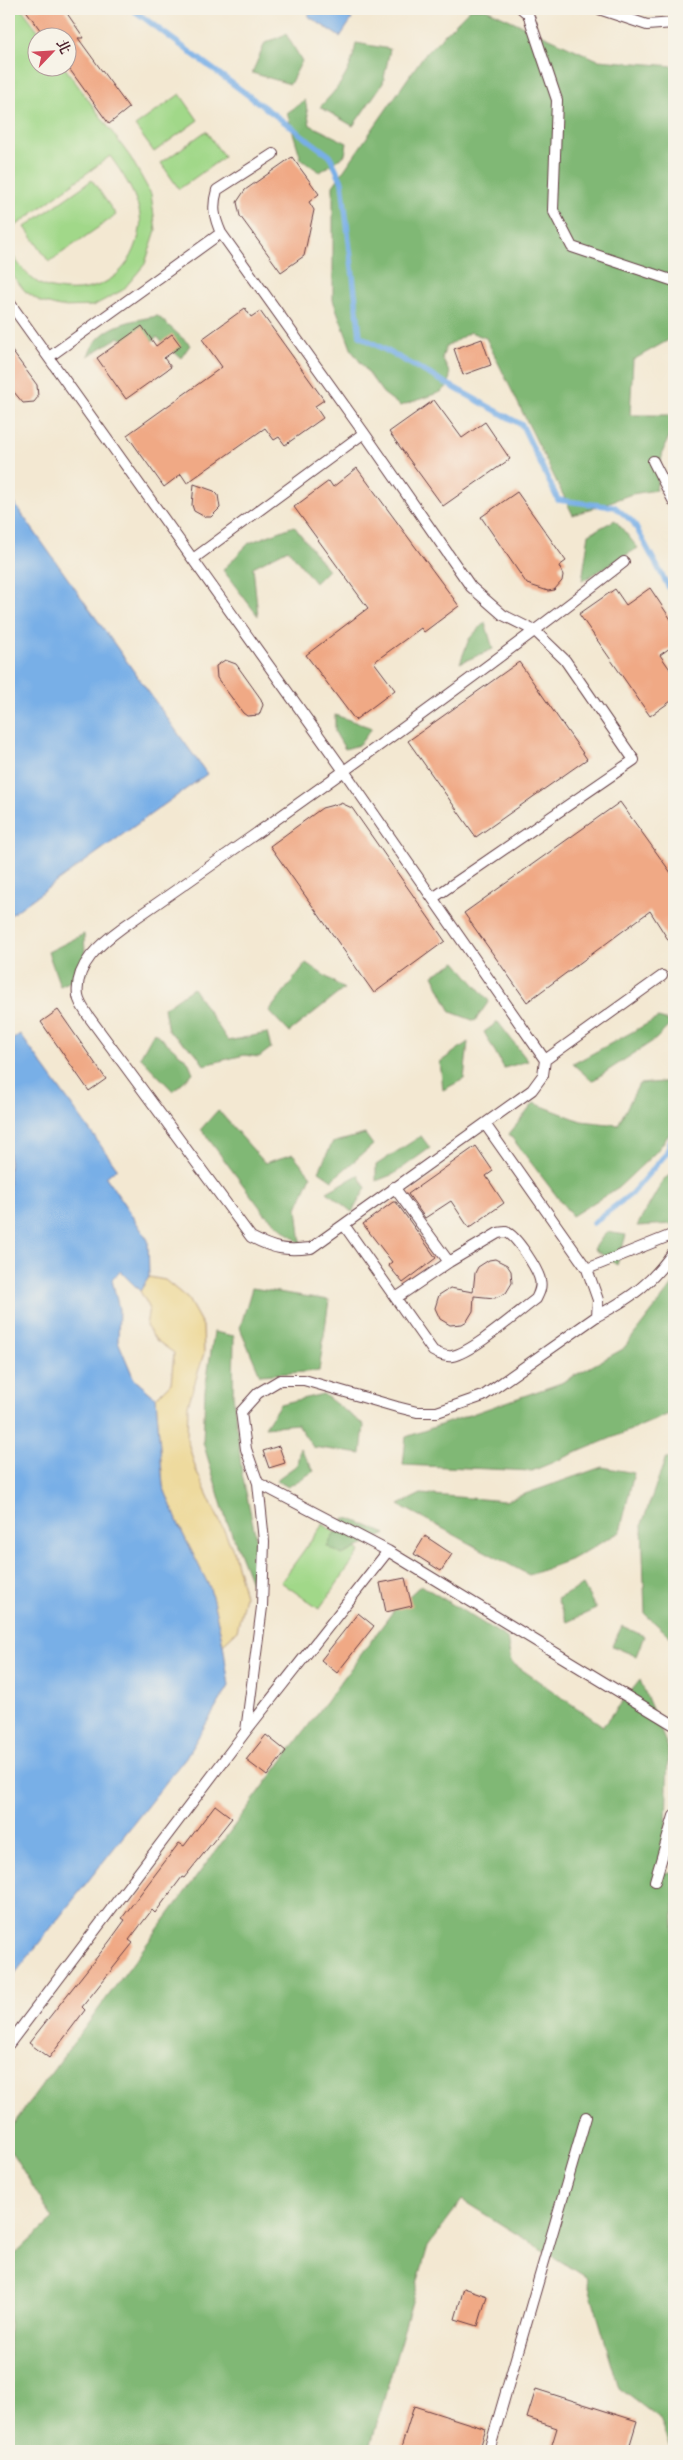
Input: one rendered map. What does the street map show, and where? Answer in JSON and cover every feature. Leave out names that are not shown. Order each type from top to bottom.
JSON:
[{"type":"lane","points":[[522,9],[528,14],[556,100],[553,210],[572,247],[674,281]]},
{"type":"lane","points":[[600,9],[647,25],[674,23]]},
{"type":"lane","points":[[273,154],[217,190],[213,205],[215,219],[221,233],[471,587],[502,615],[535,631],[565,660],[634,760],[433,898]]},
{"type":"lane","points":[[49,357],[221,233]]},
{"type":"lane","points":[[9,302],[344,771],[545,1060],[543,1075],[532,1090],[311,1248],[288,1250],[270,1248],[251,1237],[89,1017],[78,997],[80,974],[97,946],[344,771],[535,631],[624,562]]},
{"type":"lane","points":[[194,559],[364,433]]},
{"type":"lane","points":[[653,461],[674,502]]},
{"type":"lane","points":[[545,1060],[662,976]]},
{"type":"lane","points":[[485,1124],[587,1269],[598,1300],[597,1316]]},
{"type":"lane","points":[[394,1187],[449,1262]]},
{"type":"lane","points":[[344,1225],[433,1351],[443,1356],[451,1356],[465,1350],[536,1299],[540,1291],[540,1280],[536,1268],[514,1237],[506,1232],[488,1237],[396,1298]]},
{"type":"lane","points":[[587,1269],[674,1234]]},
{"type":"lane","points":[[246,1731],[262,1608],[264,1541],[258,1483],[246,1449],[241,1412],[258,1393],[280,1380],[304,1380],[417,1412],[437,1412],[483,1396],[597,1316],[632,1297],[662,1268],[674,1251]]},
{"type":"lane","points":[[258,1483],[388,1551],[674,1725]]},
{"type":"lane","points":[[9,2044],[246,1731],[388,1551]]},
{"type":"lane","points":[[655,1881],[674,1816]]},
{"type":"lane","points":[[489,2451],[586,2117]]},
{"type":"green space","points":[[9,9],[22,9],[36,28],[28,28],[28,78],[72,78],[131,158],[151,194],[156,230],[145,264],[123,290],[93,306],[60,307],[41,302],[25,291],[9,271],[9,250],[26,273],[43,285],[65,290],[79,290],[105,283],[124,267],[137,243],[140,229],[139,210],[136,200],[121,172],[110,156],[9,231]]},
{"type":"green space","points":[[470,9],[486,9],[598,60],[674,66],[674,337],[633,360],[630,415],[674,415],[674,425],[663,451],[656,490],[632,494],[573,515],[486,338],[470,332],[446,347],[442,358],[450,374],[449,385],[441,392],[400,406],[383,393],[352,351],[333,300],[333,186],[424,55]]},
{"type":"green space","points":[[286,34],[302,61],[290,84],[252,73],[265,43]]},
{"type":"green space","points":[[356,43],[390,49],[383,83],[353,126],[320,107],[348,71]]},
{"type":"green space","points":[[180,94],[198,120],[154,152],[135,126]]},
{"type":"green space","points":[[305,100],[310,125],[347,143],[345,155],[320,172],[301,159],[287,113]]},
{"type":"green space","points":[[206,131],[224,157],[179,189],[161,163]]},
{"type":"green space","points":[[92,180],[116,215],[49,262],[25,227]]},
{"type":"green space","points":[[158,316],[190,345],[181,358],[157,337],[140,351],[119,337],[88,356],[93,346],[107,331],[136,320]]},
{"type":"green space","points":[[615,520],[638,548],[582,581],[589,534]]},
{"type":"green space","points":[[294,526],[328,570],[315,583],[288,549],[253,567],[258,616],[223,570],[249,543]]},
{"type":"green space","points":[[485,622],[493,649],[460,663],[469,639]]},
{"type":"green space","points":[[335,715],[372,728],[359,745],[345,749],[335,732]]},
{"type":"green space","points":[[84,934],[86,974],[60,986],[48,952]]},
{"type":"green space","points":[[456,962],[489,1001],[475,1021],[451,1012],[433,975]]},
{"type":"green space","points":[[306,963],[344,989],[289,1032],[269,1011]]},
{"type":"green space","points":[[193,988],[228,1041],[267,1033],[271,1048],[259,1057],[244,1055],[204,1065],[195,1052],[168,1031],[164,1008]]},
{"type":"green space","points":[[658,1018],[673,1022],[656,1039],[592,1081],[573,1064]]},
{"type":"green space","points":[[498,1022],[528,1061],[504,1068],[484,1032]]},
{"type":"green space","points":[[154,1032],[188,1061],[193,1073],[173,1091],[140,1057]]},
{"type":"green space","points":[[468,1042],[464,1079],[443,1090],[440,1062]]},
{"type":"green space","points":[[674,1081],[674,1128],[656,1152],[619,1187],[572,1216],[509,1134],[534,1103],[581,1121],[618,1125],[639,1084]]},
{"type":"green space","points":[[218,1110],[265,1163],[293,1154],[311,1176],[297,1208],[301,1244],[265,1214],[201,1129]]},
{"type":"green space","points":[[365,1134],[373,1145],[332,1180],[319,1171],[332,1143]]},
{"type":"green space","points":[[421,1136],[430,1148],[394,1174],[376,1181],[376,1165]]},
{"type":"green space","points":[[674,1172],[674,1224],[637,1226],[664,1179]]},
{"type":"green space","points":[[358,1175],[366,1188],[352,1212],[327,1192]]},
{"type":"green space","points":[[606,1232],[626,1235],[617,1265],[594,1249]]},
{"type":"green space","points":[[674,1283],[674,1412],[532,1471],[403,1465],[406,1437],[561,1383],[623,1349]]},
{"type":"green space","points":[[252,1288],[329,1300],[319,1371],[260,1375],[240,1328]]},
{"type":"green space","points":[[214,1332],[234,1336],[233,1394],[242,1474],[256,1538],[252,1585],[225,1516],[203,1442],[205,1390]]},
{"type":"green space","points":[[323,1394],[364,1425],[361,1454],[313,1447],[297,1424],[265,1427],[280,1404]]},
{"type":"green space","points":[[300,1448],[314,1471],[288,1487],[276,1480],[297,1465]]},
{"type":"green space","points":[[674,1455],[674,1640],[645,1614],[642,1524],[665,1460]]},
{"type":"green space","points":[[602,1467],[634,1473],[620,1532],[570,1560],[529,1575],[399,1505],[421,1494],[505,1501]]},
{"type":"green space","points":[[344,1518],[351,1519],[386,1534],[342,1555],[327,1546]]},
{"type":"green space","points":[[323,1524],[360,1551],[319,1609],[281,1582]]},
{"type":"green space","points":[[421,1585],[507,1638],[511,1662],[603,1726],[640,1680],[668,1748],[665,1872],[674,1873],[674,2451],[672,2451],[660,2419],[619,2388],[586,2277],[462,2200],[428,2246],[369,2451],[9,2451],[9,2260],[53,2219],[9,2148],[9,2130],[394,1610]]},
{"type":"green space","points":[[583,1585],[596,1609],[567,1622],[557,1599]]},
{"type":"green space","points":[[622,1626],[644,1636],[636,1656],[612,1646]]},
{"type":"sand","points":[[149,1277],[165,1280],[188,1299],[203,1326],[204,1353],[188,1405],[187,1439],[196,1470],[233,1550],[245,1596],[237,1631],[223,1644],[210,1588],[181,1530],[163,1486],[156,1398],[171,1383],[174,1353],[156,1340],[146,1326],[149,1307],[140,1291]]},
{"type":"water","points":[[312,9],[336,9],[352,19],[340,37],[308,16]]},
{"type":"water","points":[[9,496],[207,774],[9,916]]},
{"type":"water","points":[[20,1034],[117,1168],[106,1177],[148,1240],[149,1277],[140,1291],[120,1271],[112,1280],[119,1309],[118,1341],[134,1379],[156,1398],[163,1486],[181,1530],[210,1588],[223,1644],[229,1686],[186,1757],[9,1981],[9,1038],[12,1040]]},
{"type":"building","points":[[25,9],[64,9],[77,28],[39,28]]},
{"type":"building","points":[[78,29],[84,38],[78,38]]},
{"type":"building","points":[[78,38],[129,108],[109,124],[76,78],[78,78]]},
{"type":"building","points":[[292,157],[319,194],[309,202],[314,210],[304,256],[281,272],[240,216],[237,202],[245,190]]},
{"type":"building","points":[[245,308],[251,317],[260,311],[324,400],[315,406],[323,418],[285,445],[279,437],[274,440],[265,428],[187,483],[181,474],[164,487],[127,435],[222,367],[202,339]]},
{"type":"building","points":[[142,326],[156,346],[172,334],[181,346],[164,358],[171,367],[126,399],[97,358]]},
{"type":"building","points":[[482,339],[491,365],[463,375],[454,349]]},
{"type":"building","points":[[9,347],[37,385],[38,397],[34,402],[23,403],[9,386]]},
{"type":"building","points":[[434,400],[462,438],[485,422],[510,459],[443,506],[389,432]]},
{"type":"building","points":[[357,468],[459,606],[424,632],[421,628],[374,662],[395,690],[355,720],[306,655],[368,608],[294,507],[329,481],[333,487]]},
{"type":"building","points":[[194,484],[214,491],[218,495],[220,508],[211,517],[205,517],[194,511],[192,505]]},
{"type":"building","points":[[517,492],[566,561],[559,566],[563,575],[562,581],[554,590],[548,591],[527,584],[481,517]]},
{"type":"building","points":[[650,588],[674,624],[674,645],[660,655],[674,675],[674,699],[650,716],[579,614],[615,589],[626,605]]},
{"type":"building","points":[[225,660],[236,664],[261,699],[263,705],[259,715],[247,716],[243,713],[217,678],[216,666]]},
{"type":"building","points":[[519,662],[587,759],[476,837],[408,741]]},
{"type":"building","points":[[620,802],[674,877],[674,949],[650,911],[527,1002],[464,913]]},
{"type":"building","points":[[341,803],[352,808],[445,941],[374,993],[270,846],[322,808]]},
{"type":"building","points":[[58,1010],[106,1079],[89,1091],[41,1022]]},
{"type":"building","points":[[476,1146],[493,1171],[486,1176],[504,1203],[469,1228],[451,1201],[425,1218],[408,1194]]},
{"type":"building","points":[[393,1202],[396,1202],[436,1258],[403,1283],[388,1265],[392,1262],[363,1224]]},
{"type":"building","points":[[495,1259],[507,1265],[511,1271],[512,1283],[506,1293],[495,1298],[474,1296],[473,1311],[467,1321],[462,1324],[450,1325],[440,1319],[435,1308],[439,1295],[450,1288],[473,1292],[475,1273],[478,1267],[489,1260]]},
{"type":"building","points":[[279,1446],[285,1463],[269,1468],[263,1451]]},
{"type":"building","points":[[425,1536],[452,1554],[441,1571],[414,1554]]},
{"type":"building","points":[[405,1578],[412,1606],[386,1612],[380,1583]]},
{"type":"building","points":[[358,1613],[374,1626],[337,1673],[321,1660]]},
{"type":"building","points":[[266,1735],[286,1751],[267,1776],[246,1760]]},
{"type":"building","points":[[215,1805],[232,1818],[184,1878],[182,1877],[155,1913],[152,1910],[129,1940],[133,1943],[82,2007],[85,2010],[49,2058],[29,2043],[109,1942],[125,1920],[122,1918],[179,1843],[184,1846]]},
{"type":"building","points":[[464,2288],[487,2296],[478,2326],[455,2319]]},
{"type":"building","points":[[536,2389],[637,2421],[628,2451],[550,2451],[557,2428],[527,2418]]},
{"type":"building","points":[[414,2406],[486,2429],[479,2451],[400,2451]]},
{"type":"waterway","points":[[132,9],[330,156],[342,182],[360,336],[522,425],[558,500],[615,507],[633,522],[674,597]]},
{"type":"waterway","points":[[593,1223],[631,1194],[666,1154],[674,1132]]}]
